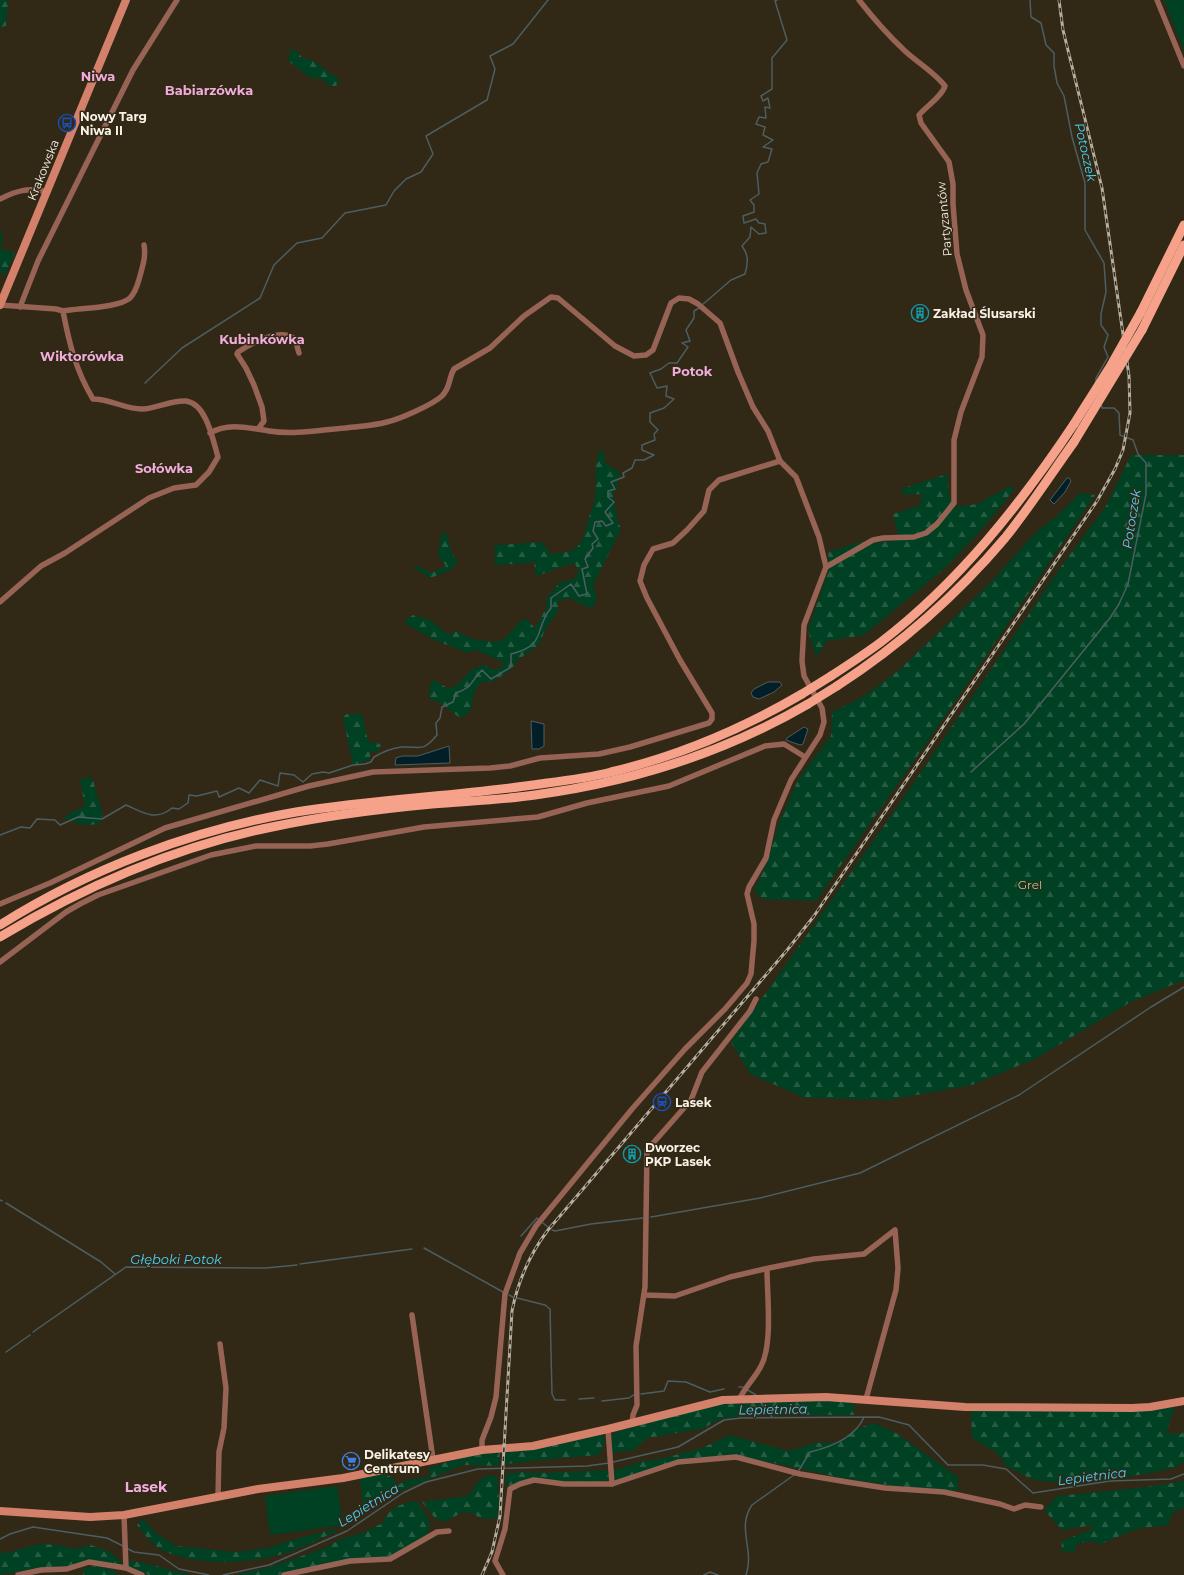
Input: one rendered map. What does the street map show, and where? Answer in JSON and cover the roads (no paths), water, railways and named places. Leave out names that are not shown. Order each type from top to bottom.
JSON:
[{"type":"main road","points":[[0,925],[48,897],[112,867],[169,845],[221,828],[296,812],[375,802],[497,790],[609,773],[720,737],[760,718],[802,694],[831,676],[895,631],[929,601],[964,566],[1018,504],[1074,424],[1110,367],[1141,312],[1184,225]]},
{"type":"main road","points":[[0,937],[50,908],[116,876],[173,854],[225,838],[272,826],[329,817],[424,805],[527,796],[611,782],[722,747],[759,731],[808,704],[837,686],[905,638],[959,588],[1013,527],[1074,442],[1142,330],[1184,245]]},
{"type":"street","name":"Krakowska","points":[[0,305],[126,0]]},
{"type":"street","points":[[20,307],[38,261],[130,76],[177,0]]},
{"type":"street","name":"Partyzantów","points":[[826,567],[873,540],[882,538],[914,537],[926,533],[937,524],[954,503],[954,440],[961,412],[982,357],[983,345],[983,335],[966,290],[957,254],[953,184],[949,162],[921,123],[919,115],[928,104],[943,92],[945,86],[938,78],[906,52],[877,22],[859,0]]},
{"type":"street","points":[[1157,0],[1184,66]]},
{"type":"street","points":[[0,200],[16,192],[28,189],[47,192]]},
{"type":"street","points":[[0,305],[56,309],[63,311],[78,308],[102,308],[122,303],[131,297],[137,286],[146,256],[144,245]]},
{"type":"street","points":[[210,433],[216,429],[241,426],[269,431],[298,433],[387,422],[407,415],[440,398],[448,390],[454,370],[490,348],[524,316],[551,297],[558,298],[615,346],[634,356],[646,355],[653,350],[671,303],[679,298],[689,299],[698,304],[720,323],[743,386],[753,407],[768,431],[780,462],[796,477],[819,537],[826,567],[803,631],[803,671],[822,708],[824,722],[820,735],[791,780],[774,820],[766,858],[748,890],[754,924],[754,941],[753,962],[747,983],[725,1009],[681,1053],[632,1109],[536,1226],[520,1253],[505,1294],[496,1397],[491,1417],[482,1440],[482,1450]]},
{"type":"street","points":[[0,602],[41,566],[65,553],[149,498],[174,488],[196,485],[202,480],[218,457],[200,409],[186,401],[143,409],[129,408],[119,403],[93,399],[82,381],[70,348],[63,311]]},
{"type":"street","points":[[258,428],[264,421],[262,407],[246,368],[237,354],[238,352],[274,335],[285,334],[295,339],[299,353]]},
{"type":"street","points":[[0,904],[50,883],[165,828],[309,786],[373,772],[490,768],[510,766],[540,758],[598,754],[630,747],[709,723],[712,719],[712,713],[680,660],[642,587],[640,581],[644,565],[653,550],[673,543],[704,511],[709,490],[719,480],[780,462]]},
{"type":"street","points":[[0,962],[66,912],[80,904],[98,895],[211,855],[256,846],[310,846],[424,827],[538,817],[587,803],[669,786],[770,745],[784,744],[805,757]]},
{"type":"street","points":[[632,1424],[633,1415],[637,1405],[636,1346],[644,1295],[647,1150],[691,1100],[702,1072],[750,1011],[756,999]]},
{"type":"street","points":[[644,1295],[675,1296],[730,1277],[814,1260],[864,1254],[895,1230],[898,1268],[896,1290],[866,1399]]},
{"type":"street","points":[[739,1400],[745,1388],[761,1366],[768,1346],[767,1269]]},
{"type":"street","points":[[412,1315],[433,1459]]},
{"type":"street","points":[[218,1497],[219,1452],[224,1428],[226,1388],[220,1344]]},
{"type":"street","points":[[0,1511],[90,1517],[124,1515],[218,1497],[343,1478],[482,1450],[534,1446],[632,1424],[702,1404],[739,1400],[826,1397],[993,1408],[1132,1408],[1150,1407],[1184,1401]]},
{"type":"street","points":[[608,1429],[612,1484]]},
{"type":"street","points":[[503,1575],[495,1561],[505,1529],[510,1489],[534,1480],[564,1484],[612,1484],[678,1462],[736,1457],[800,1474],[885,1488],[944,1492],[1000,1504],[1014,1509],[1025,1505],[1041,1508]]},
{"type":"street","points":[[124,1515],[126,1568]]},
{"type":"street","points":[[284,1575],[350,1561],[390,1559],[437,1532],[449,1531]]},
{"type":"street","points":[[18,1575],[41,1570],[67,1568],[89,1562],[126,1568],[142,1575]]},
{"type":"water","points":[[1067,478],[1071,481],[1065,492],[1054,504],[1050,500]]},
{"type":"water","points":[[768,682],[780,682],[782,685],[774,692],[759,699],[753,697],[751,693],[754,689]]},
{"type":"water","points":[[531,721],[544,724],[544,746],[539,749],[532,749]]},
{"type":"water","points":[[804,727],[808,729],[803,744],[800,745],[786,740],[787,738]]},
{"type":"water","points":[[449,746],[450,763],[395,765],[396,758],[402,756],[418,756]]},
{"type":"waterway","points":[[145,383],[182,348],[260,298],[274,265],[297,243],[322,238],[345,213],[386,205],[394,191],[406,179],[421,172],[433,154],[426,136],[487,100],[495,69],[490,56],[513,44],[548,0]]},
{"type":"waterway","points":[[702,305],[731,280],[745,274],[747,260],[746,253],[742,246],[750,237],[751,227],[759,234],[766,233],[765,224],[759,223],[756,219],[744,223],[743,216],[754,212],[754,205],[750,200],[759,194],[757,173],[761,164],[768,162],[772,149],[763,147],[773,140],[763,135],[765,127],[756,124],[759,117],[766,118],[765,107],[770,108],[768,98],[763,101],[761,96],[772,89],[772,58],[787,40],[775,1],[777,0]]},
{"type":"waterway","name":"Potoczek","points":[[1030,0],[1031,17],[1041,23],[1046,45],[1054,53],[1054,66],[1057,83],[1064,96],[1072,137],[1085,183],[1085,230],[1104,263],[1106,292],[1101,314],[1101,325],[1108,335],[1104,347],[1108,357],[1096,378],[1096,383]]},
{"type":"waterway","points":[[0,835],[21,827],[30,828],[37,819],[55,820],[60,825],[78,817],[102,819],[126,805],[143,813],[154,815],[160,814],[172,808],[179,809],[188,803],[189,795],[197,796],[217,791],[219,797],[239,788],[249,793],[260,780],[278,786],[280,773],[294,775],[303,782],[312,774],[323,772],[329,773],[353,765],[365,764],[371,762],[374,757],[394,748],[421,747],[432,741],[437,735],[436,723],[440,718],[442,707],[453,702],[456,693],[465,689],[482,670],[491,679],[511,667],[511,654],[523,650],[535,641],[542,623],[551,608],[551,598],[571,584],[579,596],[587,594],[582,569],[588,567],[585,559],[593,548],[592,544],[598,539],[593,531],[595,522],[602,521],[606,526],[613,523],[605,512],[614,502],[608,497],[608,491],[615,489],[611,482],[624,477],[623,473],[632,468],[635,460],[644,460],[654,455],[642,450],[642,445],[655,440],[654,434],[658,430],[650,422],[650,413],[664,408],[674,399],[666,396],[667,386],[657,388],[650,373],[661,369],[669,363],[677,363],[688,347],[682,343],[690,341],[686,330],[694,318],[694,311],[699,308]]},
{"type":"waterway","name":"Potoczek","points":[[971,772],[1024,724],[1110,618],[1119,604],[1128,584],[1146,494],[1146,463],[1138,454],[1133,440],[1120,435],[1119,413],[1114,408],[1102,408],[1101,404]]},
{"type":"waterway","points":[[651,1217],[760,1198],[860,1173],[1019,1095],[1151,1007],[1184,987]]},
{"type":"waterway","name":"Głęboki Potok","points":[[6,1203],[101,1262],[115,1274]]},
{"type":"waterway","points":[[521,1236],[537,1218],[538,1219]]},
{"type":"waterway","points":[[552,1230],[555,1231],[591,1224],[643,1218]]},
{"type":"waterway","points":[[543,1223],[548,1227]]},
{"type":"waterway","name":"Głęboki Potok","points":[[424,1248],[503,1292]]},
{"type":"waterway","name":"Głęboki Potok","points":[[300,1264],[412,1249]]},
{"type":"waterway","name":"Głęboki Potok","points":[[33,1332],[126,1267],[266,1268],[297,1265]]},
{"type":"waterway","name":"Głęboki Potok","points":[[509,1295],[513,1297]]},
{"type":"waterway","name":"Głęboki Potok","points":[[517,1298],[545,1305],[550,1309],[552,1394],[555,1400],[565,1400]]},
{"type":"waterway","points":[[6,1352],[30,1335]]},
{"type":"waterway","name":"Głęboki Potok","points":[[641,1394],[664,1391],[668,1381],[686,1382],[710,1392],[724,1389]]},
{"type":"waterway","name":"Głęboki Potok","points":[[746,1389],[756,1395]]},
{"type":"waterway","name":"Głęboki Potok","points":[[602,1401],[629,1398],[635,1394]]},
{"type":"waterway","name":"Głęboki Potok","points":[[579,1399],[594,1398]]},
{"type":"waterway","name":"Głęboki Potok","points":[[761,1403],[772,1417]]},
{"type":"waterway","points":[[799,1470],[810,1452],[842,1440],[855,1431],[864,1417]]},
{"type":"waterway","name":"Lepietnica","points":[[613,1462],[678,1447],[724,1420],[741,1418],[879,1417],[909,1425],[948,1465],[983,1465],[1006,1469],[1033,1493],[1110,1481],[1171,1479],[1184,1474]]},
{"type":"waterway","name":"Lepietnica","points":[[223,1575],[269,1565],[347,1531],[403,1493],[426,1482],[478,1469],[587,1466],[609,1463]]},
{"type":"waterway","points":[[746,1575],[748,1557],[745,1531],[748,1514],[752,1505],[794,1475]]},
{"type":"waterway","name":"Lepietnica","points":[[0,1539],[10,1534],[33,1527],[107,1538],[123,1546]]},
{"type":"waterway","name":"Lepietnica","points":[[128,1549],[134,1552],[159,1555],[179,1569],[209,1575]]},
{"type":"waterway","points":[[704,1575],[710,1572],[718,1575]]},
{"type":"railway","points":[[482,1575],[492,1552],[500,1516],[512,1311],[517,1289],[535,1249],[548,1230],[788,949],[814,916],[1097,501],[1115,469],[1123,450],[1130,413],[1129,376],[1102,188],[1063,30],[1059,0]]},
{"type":"place","name":"Nowy Targ Niwa II","points":[[67,123]]},
{"type":"place","name":"Zakład Ślusarski","points":[[920,313]]},
{"type":"place","name":"Lasek","points":[[662,1102]]},
{"type":"place","name":"Dworzec PKP Lasek","points":[[632,1154]]},
{"type":"place","name":"Delikatesy Centrum","points":[[351,1461]]},
{"type":"district","name":"Niwa","points":[[98,76]]},
{"type":"district","name":"Babiarzówka","points":[[209,90]]},
{"type":"district","name":"Kubinkówka","points":[[262,339]]},
{"type":"district","name":"Wiktorówka","points":[[82,356]]},
{"type":"district","name":"Potok","points":[[692,371]]},
{"type":"district","name":"Sołówka","points":[[164,468]]},
{"type":"district","name":"Lasek","points":[[146,1487]]},
{"type":"park label","name":"Grel","points":[[1030,884]]}]
